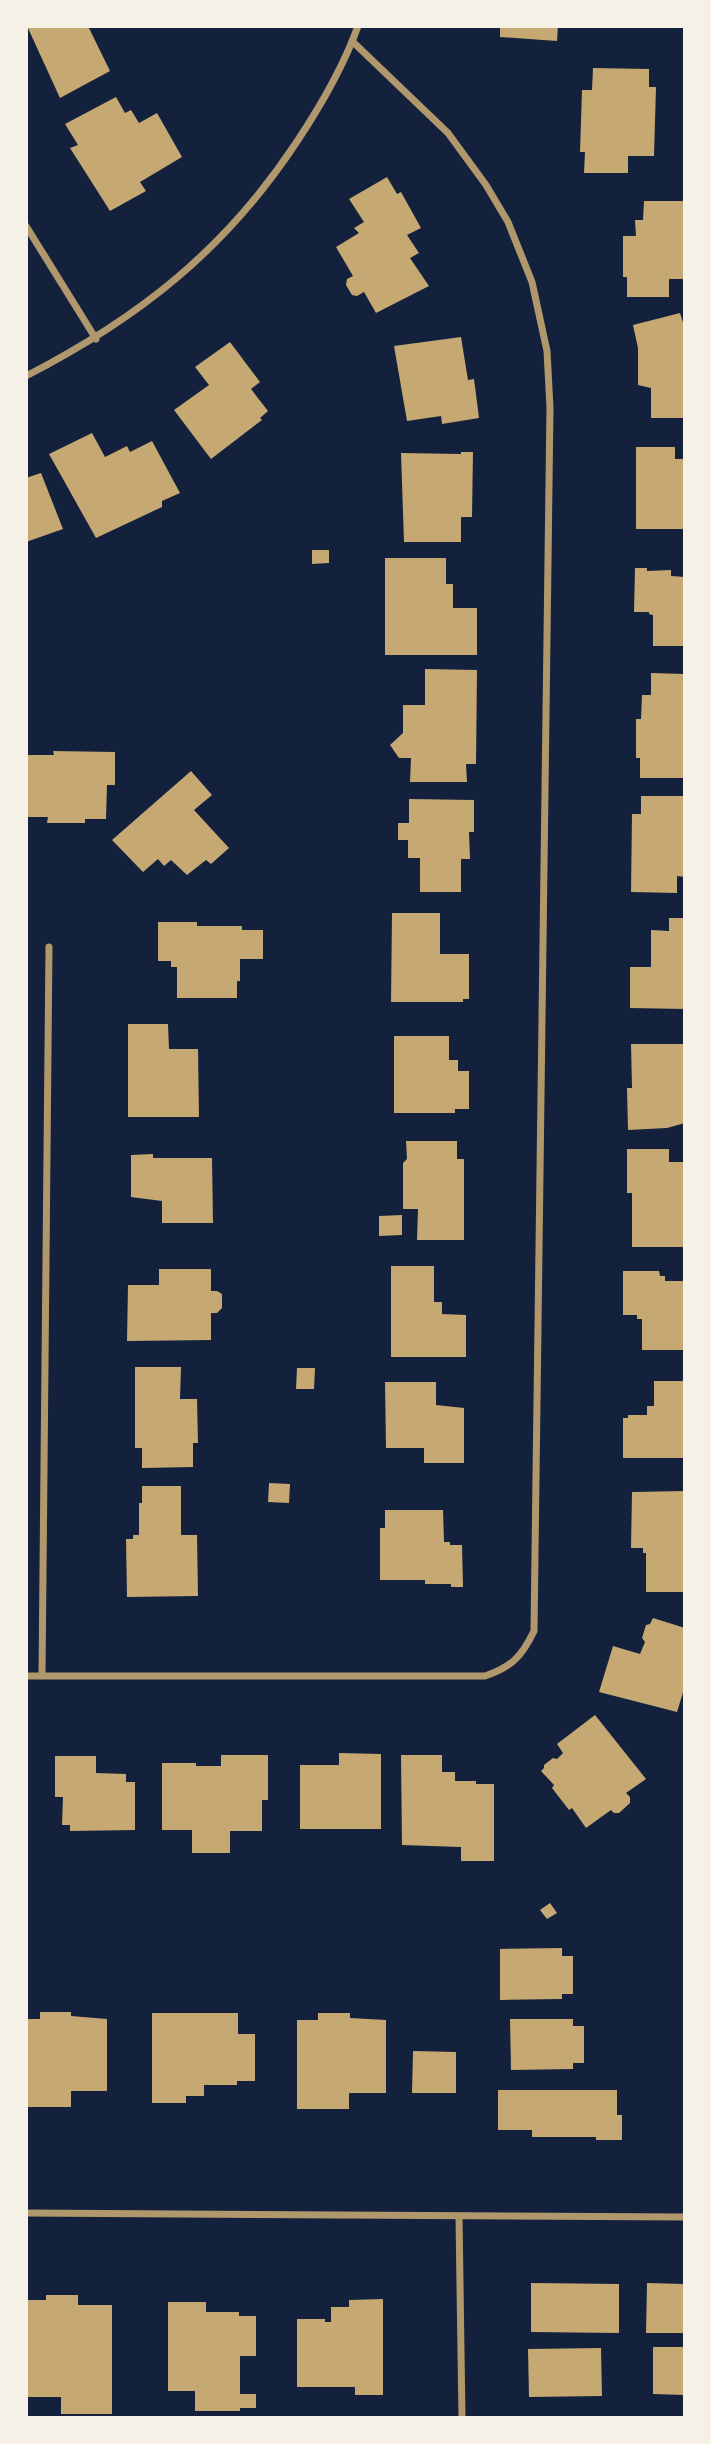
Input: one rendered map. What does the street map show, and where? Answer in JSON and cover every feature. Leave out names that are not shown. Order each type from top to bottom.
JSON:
[{"type":"street","points":[[26,376],[96,339],[128,317],[178,278],[235,225],[272,179],[318,110],[358,26]]},
{"type":"street","points":[[26,1676],[485,1676],[502,1670],[523,1654],[534,1631],[550,449],[547,351],[532,282],[508,222],[486,185],[448,133],[352,41]]},
{"type":"street","points":[[26,226],[96,339]]},
{"type":"street","points":[[42,1676],[48,947]]},
{"type":"street","points":[[26,2213],[685,2217]]},
{"type":"street","points":[[459,2217],[462,2418]]},
{"type":"building","points":[[27,26],[88,26],[110,71],[60,98]]},
{"type":"building","points":[[500,26],[558,26],[557,41],[500,37]]},
{"type":"building","points":[[593,68],[649,69],[649,87],[656,87],[654,156],[628,156],[628,173],[584,173],[585,152],[580,152],[582,90],[592,90]]},
{"type":"building","points":[[116,97],[125,113],[131,110],[139,123],[157,113],[182,157],[140,182],[146,191],[110,211],[70,148],[78,145],[65,124]]},
{"type":"building","points":[[387,177],[397,194],[401,192],[421,228],[407,235],[419,253],[410,258],[429,286],[376,313],[364,292],[357,296],[352,295],[346,285],[347,279],[353,276],[336,247],[359,233],[354,228],[364,222],[349,199]]},
{"type":"building","points":[[644,201],[685,201],[685,279],[669,279],[669,297],[627,297],[627,277],[623,277],[623,236],[636,236],[635,220],[643,220]]},
{"type":"building","points":[[680,313],[685,329],[685,418],[651,418],[651,388],[638,385],[638,348],[633,325]]},
{"type":"building","points":[[461,337],[468,380],[474,379],[479,418],[442,424],[441,416],[407,421],[394,346]]},
{"type":"building","points":[[230,342],[260,382],[251,389],[268,411],[260,418],[262,420],[211,459],[174,410],[209,385],[195,367]]},
{"type":"building","points":[[92,433],[105,457],[127,446],[130,452],[152,441],[180,493],[162,501],[162,507],[96,538],[49,454]]},
{"type":"building","points":[[636,447],[675,447],[675,459],[685,459],[685,529],[636,529]]},
{"type":"building","points":[[473,452],[472,517],[461,517],[461,542],[404,542],[401,453]]},
{"type":"building","points":[[41,473],[63,529],[26,542],[26,478]]},
{"type":"building","points":[[312,550],[329,550],[329,563],[312,564]]},
{"type":"building","points":[[385,558],[446,558],[446,584],[453,584],[453,608],[477,608],[477,655],[385,655]]},
{"type":"building","points":[[635,568],[647,568],[647,571],[671,570],[671,576],[685,577],[685,646],[653,646],[653,615],[649,612],[634,612]]},
{"type":"building","points":[[425,669],[477,670],[476,764],[466,764],[467,782],[410,782],[411,758],[399,758],[390,745],[403,733],[403,705],[425,705]]},
{"type":"building","points":[[651,673],[685,674],[685,778],[640,778],[640,758],[636,758],[636,719],[641,719],[642,695],[651,695]]},
{"type":"building","points":[[53,751],[115,752],[115,785],[107,785],[106,819],[85,819],[85,823],[47,823],[48,817],[26,817],[26,755],[54,755]]},
{"type":"building","points":[[191,771],[212,795],[194,810],[229,848],[211,864],[206,860],[187,875],[171,860],[164,866],[158,859],[143,872],[112,840]]},
{"type":"building","points":[[641,796],[685,796],[685,877],[677,876],[677,893],[631,892],[632,814],[641,814]]},
{"type":"building","points":[[409,799],[474,800],[474,832],[469,832],[470,859],[461,859],[461,892],[420,892],[420,858],[408,858],[408,840],[398,840],[398,823],[409,823]]},
{"type":"building","points":[[392,913],[440,913],[440,954],[469,954],[469,999],[463,999],[463,1002],[391,1002]]},
{"type":"building","points":[[669,918],[685,918],[685,1009],[630,1008],[630,967],[651,967],[651,930],[669,931]]},
{"type":"building","points":[[158,922],[197,922],[197,926],[242,926],[242,930],[263,930],[263,959],[240,959],[237,998],[177,998],[177,967],[171,967],[171,961],[158,961]]},
{"type":"building","points":[[128,1024],[168,1024],[169,1049],[198,1049],[199,1117],[128,1117]]},
{"type":"building","points":[[394,1036],[449,1036],[449,1060],[458,1060],[458,1071],[469,1071],[469,1109],[455,1109],[455,1113],[394,1113]]},
{"type":"building","points":[[631,1044],[685,1044],[685,1123],[667,1128],[628,1130],[627,1088],[632,1088]]},
{"type":"building","points":[[406,1141],[457,1141],[457,1159],[464,1159],[464,1240],[417,1240],[418,1209],[403,1209]]},
{"type":"building","points":[[627,1149],[669,1149],[669,1162],[685,1162],[685,1247],[632,1247],[632,1193],[627,1193]]},
{"type":"building","points":[[153,1154],[153,1158],[212,1158],[213,1223],[162,1223],[162,1201],[131,1197],[131,1155]]},
{"type":"building","points":[[402,1215],[402,1235],[379,1236],[379,1216]]},
{"type":"building","points":[[391,1266],[434,1266],[434,1302],[442,1302],[442,1314],[466,1315],[466,1357],[391,1357]]},
{"type":"building","points":[[159,1269],[211,1269],[211,1291],[222,1294],[222,1308],[217,1313],[211,1313],[211,1340],[127,1341],[128,1285],[159,1285]]},
{"type":"building","points":[[623,1271],[659,1271],[660,1276],[665,1276],[665,1281],[685,1281],[685,1350],[642,1350],[642,1319],[637,1319],[637,1315],[623,1315]]},
{"type":"building","points":[[135,1367],[181,1367],[180,1399],[197,1399],[198,1443],[193,1443],[193,1467],[142,1468],[142,1448],[135,1448]]},
{"type":"building","points":[[297,1368],[315,1368],[314,1389],[296,1389]]},
{"type":"building","points":[[654,1381],[685,1381],[685,1458],[623,1458],[623,1418],[628,1418],[628,1415],[647,1415],[647,1406],[654,1406]]},
{"type":"building","points":[[385,1382],[436,1382],[436,1405],[464,1408],[464,1463],[424,1463],[424,1448],[386,1448]]},
{"type":"building","points":[[269,1483],[290,1484],[289,1503],[268,1502]]},
{"type":"building","points":[[142,1486],[181,1486],[181,1535],[197,1535],[198,1596],[127,1597],[126,1539],[139,1535]]},
{"type":"building","points":[[685,1491],[685,1592],[646,1592],[646,1553],[643,1553],[643,1548],[631,1548],[632,1492]]},
{"type":"building","points":[[385,1510],[443,1510],[444,1542],[462,1545],[463,1587],[425,1584],[425,1580],[380,1580],[380,1528],[385,1528]]},
{"type":"building","points":[[653,1618],[685,1628],[685,1686],[677,1712],[599,1692],[613,1646],[640,1654],[645,1642],[642,1638],[646,1625],[650,1624]]},
{"type":"building","points":[[595,1715],[646,1779],[626,1793],[630,1797],[630,1803],[619,1813],[611,1810],[586,1828],[572,1808],[569,1810],[552,1788],[554,1785],[541,1771],[544,1765],[563,1753],[557,1744]]},
{"type":"building","points":[[339,1753],[381,1754],[381,1829],[300,1829],[300,1765],[339,1765]]},
{"type":"building","points":[[221,1755],[268,1755],[268,1800],[262,1800],[262,1831],[230,1831],[230,1853],[192,1853],[192,1830],[162,1830],[162,1763],[221,1766]]},
{"type":"building","points":[[401,1755],[442,1755],[442,1772],[455,1772],[455,1781],[494,1784],[494,1861],[461,1861],[461,1847],[402,1845]]},
{"type":"building","points":[[55,1756],[96,1756],[96,1773],[126,1774],[126,1782],[135,1782],[135,1830],[70,1831],[70,1825],[62,1825],[63,1797],[55,1797]]},
{"type":"building","points":[[550,1903],[557,1913],[547,1919],[540,1910]]},
{"type":"building","points":[[562,1948],[562,1956],[573,1956],[573,1994],[562,1994],[562,1999],[500,2000],[500,1949]]},
{"type":"building","points":[[40,2012],[71,2012],[71,2016],[107,2019],[107,2091],[71,2091],[71,2107],[26,2107],[26,2019],[40,2019]]},
{"type":"building","points":[[152,2013],[238,2013],[238,2034],[255,2034],[255,2081],[237,2081],[237,2085],[204,2085],[204,2096],[186,2096],[186,2103],[152,2103]]},
{"type":"building","points":[[318,2013],[350,2013],[350,2018],[386,2020],[386,2093],[349,2093],[349,2109],[297,2109],[297,2020],[318,2020]]},
{"type":"building","points":[[510,2019],[573,2019],[573,2026],[584,2026],[584,2063],[573,2063],[573,2069],[511,2070]]},
{"type":"building","points":[[413,2051],[456,2052],[456,2093],[412,2093]]},
{"type":"building","points":[[498,2090],[617,2090],[617,2115],[622,2115],[622,2140],[596,2140],[596,2137],[532,2137],[532,2130],[498,2130]]},
{"type":"building","points":[[531,2283],[619,2284],[619,2333],[531,2332]]},
{"type":"building","points":[[647,2283],[685,2284],[685,2333],[646,2333]]},
{"type":"building","points":[[46,2295],[78,2295],[78,2305],[112,2305],[112,2414],[61,2414],[61,2397],[26,2397],[26,2300],[46,2300]]},
{"type":"building","points":[[383,2299],[383,2395],[355,2395],[355,2387],[297,2387],[297,2319],[325,2319],[325,2322],[331,2322],[331,2307],[349,2307],[349,2300]]},
{"type":"building","points":[[168,2302],[206,2302],[206,2312],[239,2312],[239,2316],[256,2316],[256,2356],[240,2356],[240,2394],[256,2394],[256,2408],[240,2408],[240,2411],[195,2411],[195,2391],[168,2391]]},
{"type":"building","points":[[653,2347],[685,2347],[685,2395],[653,2394]]},
{"type":"building","points":[[601,2348],[602,2396],[529,2397],[528,2349]]}]
